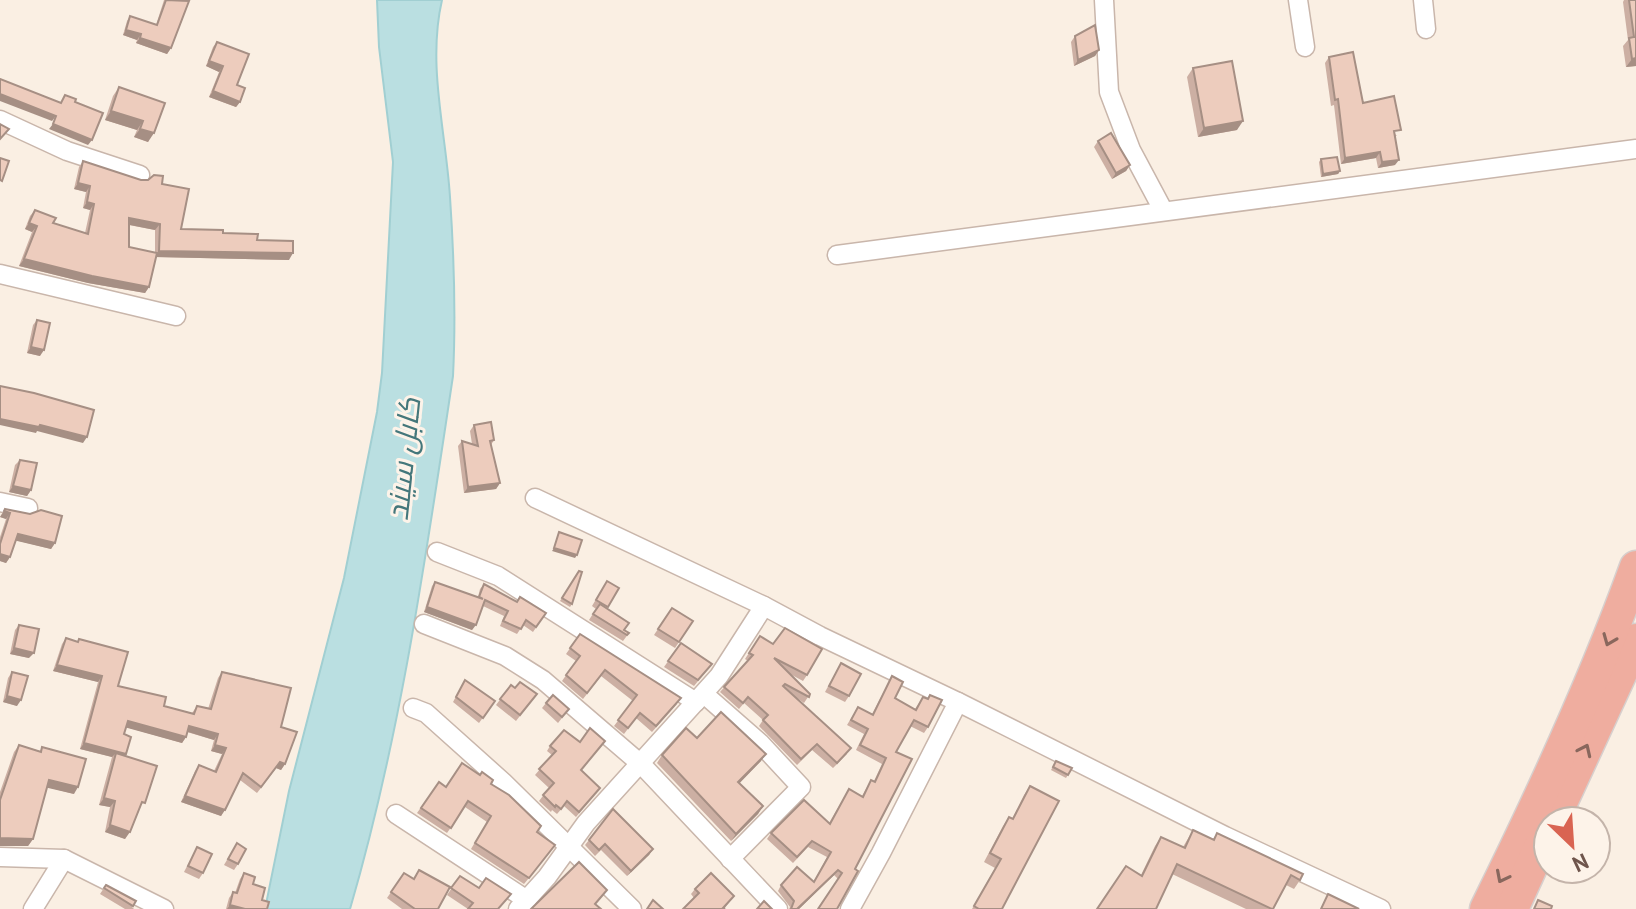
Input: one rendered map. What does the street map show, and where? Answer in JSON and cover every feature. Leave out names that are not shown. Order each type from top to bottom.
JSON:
[{"type":"highway","points":[[1486,909],[1609,643],[1636,567]]},
{"type":"highway","points":[[1559,805],[1636,640]]},
{"type":"highway","points":[[1512,909],[1532,865]]},
{"type":"street","points":[[1104,0],[1109,92],[1131,150],[1163,210]]},
{"type":"street","points":[[1298,0],[1305,47]]},
{"type":"street","points":[[1423,0],[1426,29]]},
{"type":"street","points":[[0,120],[67,151],[140,175]]},
{"type":"street","points":[[837,255],[1636,149]]},
{"type":"street","points":[[0,274],[176,316]]},
{"type":"street","points":[[535,498],[764,606],[1225,836],[1381,909]]},
{"type":"street","points":[[0,502],[28,508]]},
{"type":"street","points":[[437,552],[498,576],[700,698],[760,743],[801,787],[730,859]]},
{"type":"street","points":[[396,814],[522,904],[586,823],[642,765],[719,676],[764,606]]},
{"type":"street","points":[[424,624],[505,656],[543,680],[642,765],[778,909]]},
{"type":"street","points":[[850,909],[958,702]]},
{"type":"street","points":[[413,708],[426,713],[632,909]]},
{"type":"street","points":[[0,857],[64,859],[164,909]]},
{"type":"street","points":[[33,909],[64,859]]},
{"type":"water","name":"کابل سيند","points":[[377,0],[442,0],[436,49],[451,219],[453,376],[398,711],[350,909],[265,909],[289,791],[344,578],[382,373],[393,162],[379,47]]},
{"type":"building","points":[[166,0],[189,1],[171,48],[126,30],[130,16],[157,25]]},
{"type":"building","points":[[1629,0],[1636,0],[1636,58],[1632,59],[1629,38],[1634,37]]},
{"type":"building","points":[[1095,25],[1099,50],[1078,60],[1075,36]]},
{"type":"building","points":[[217,42],[249,54],[237,85],[245,88],[240,102],[213,91],[223,66],[209,61]]},
{"type":"building","points":[[1353,52],[1363,103],[1394,96],[1401,130],[1394,131],[1399,160],[1382,162],[1380,152],[1345,158],[1329,57]]},
{"type":"building","points":[[1232,61],[1243,121],[1204,128],[1193,68]]},
{"type":"building","points":[[0,79],[61,103],[65,95],[103,113],[92,140],[53,124],[56,116],[0,94]]},
{"type":"building","points":[[119,87],[165,103],[154,133],[140,129],[143,121],[111,111]]},
{"type":"building","points":[[0,124],[9,129],[0,139]]},
{"type":"building","points":[[1111,133],[1130,165],[1116,173],[1098,141]]},
{"type":"building","points":[[1337,157],[1340,171],[1323,174],[1321,159]]},
{"type":"building","points":[[0,158],[9,161],[2,181],[0,180]]},
{"type":"building","points":[[83,161],[141,180],[148,180],[154,175],[163,176],[162,184],[189,189],[181,229],[223,230],[223,233],[258,234],[257,240],[293,241],[293,253],[159,251],[160,224],[129,218],[129,247],[157,253],[149,287],[24,259],[37,226],[29,223],[35,210],[56,218],[53,223],[88,234],[94,204],[87,202],[90,186],[78,183]]},
{"type":"building","points":[[37,320],[50,323],[44,350],[31,347]]},
{"type":"building","points":[[0,386],[94,410],[87,437],[0,419]]},
{"type":"building","points":[[491,422],[494,440],[490,441],[500,483],[468,487],[462,441],[478,446],[474,425]]},
{"type":"building","points":[[20,460],[37,463],[31,490],[13,486]]},
{"type":"building","points":[[5,509],[30,514],[41,510],[62,516],[55,543],[18,534],[10,557],[0,554],[10,513]]},
{"type":"building","points":[[559,532],[582,540],[577,555],[554,548]]},
{"type":"building","points":[[579,571],[582,572],[572,604],[562,598]]},
{"type":"building","points":[[607,581],[619,588],[608,607],[596,600]]},
{"type":"building","points":[[435,582],[483,599],[479,597],[484,584],[517,602],[520,597],[546,613],[536,627],[526,620],[521,629],[503,621],[508,611],[485,600],[476,625],[427,607]]},
{"type":"building","points":[[600,604],[629,623],[624,630],[629,633],[627,635],[593,614]]},
{"type":"building","points":[[672,608],[693,621],[679,642],[658,629]]},
{"type":"building","points":[[19,625],[39,629],[34,653],[14,648]]},
{"type":"building","points":[[785,628],[822,649],[807,675],[774,658],[810,694],[809,697],[785,684],[783,686],[851,748],[837,763],[817,744],[801,759],[763,720],[768,715],[748,697],[743,703],[724,687],[753,655],[749,653],[760,636],[773,644]]},
{"type":"building","points":[[580,634],[681,698],[656,726],[640,713],[628,728],[618,720],[637,695],[605,670],[587,693],[566,675],[580,656],[570,648]]},
{"type":"building","points":[[66,638],[128,652],[118,686],[166,697],[164,706],[194,714],[197,706],[211,709],[222,672],[291,688],[281,727],[297,732],[285,764],[280,762],[261,787],[243,773],[225,810],[185,796],[199,765],[216,772],[226,748],[215,745],[218,734],[189,726],[186,737],[128,721],[124,734],[131,737],[126,754],[84,743],[102,676],[57,665]]},
{"type":"building","points":[[681,643],[712,664],[698,680],[668,661]]},
{"type":"building","points":[[841,663],[861,674],[849,696],[829,686]]},
{"type":"building","points":[[12,672],[28,676],[21,700],[7,696]]},
{"type":"building","points":[[892,676],[903,682],[895,698],[916,710],[923,697],[928,699],[930,695],[942,700],[928,727],[914,720],[896,752],[912,759],[837,909],[818,909],[842,873],[838,870],[797,909],[791,909],[794,901],[781,885],[797,867],[814,882],[831,852],[812,841],[797,857],[771,833],[804,800],[830,824],[849,789],[863,797],[871,780],[875,782],[886,758],[860,745],[868,729],[851,720],[858,707],[873,715]]},
{"type":"building","points":[[465,680],[495,701],[483,718],[456,697]]},
{"type":"building","points":[[520,682],[537,694],[520,715],[500,699],[511,685],[515,688]]},
{"type":"building","points":[[553,695],[569,709],[562,717],[546,703]]},
{"type":"building","points":[[721,712],[766,754],[738,782],[763,806],[736,834],[662,755],[686,728],[697,738]]},
{"type":"building","points":[[590,728],[605,741],[581,770],[600,788],[579,812],[567,801],[561,809],[555,807],[543,795],[554,783],[539,769],[556,751],[550,746],[564,730],[580,742]]},
{"type":"building","points":[[19,745],[41,752],[42,747],[86,759],[78,787],[49,780],[33,839],[0,838],[0,800]]},
{"type":"building","points":[[116,753],[157,766],[145,803],[142,802],[130,832],[110,825],[115,801],[104,798]]},
{"type":"building","points":[[1056,761],[1072,768],[1068,775],[1053,767]]},
{"type":"building","points":[[462,763],[493,780],[491,784],[509,795],[541,826],[537,832],[555,845],[529,878],[475,843],[491,816],[468,801],[451,828],[421,808],[439,782],[446,787]]},
{"type":"building","points":[[1030,786],[1059,801],[1002,909],[979,909],[974,906],[1001,859],[990,853]]},
{"type":"building","points":[[613,809],[653,849],[631,871],[605,844],[599,850],[589,840]]},
{"type":"building","points":[[1193,830],[1214,840],[1217,833],[1303,874],[1300,880],[1291,875],[1272,909],[1177,864],[1156,909],[1097,909],[1126,866],[1142,876],[1161,837],[1185,848]]},
{"type":"building","points":[[237,843],[246,849],[238,864],[228,859]]},
{"type":"building","points":[[197,847],[212,854],[203,873],[188,866]]},
{"type":"building","points":[[579,862],[607,890],[595,904],[601,909],[531,909]]},
{"type":"building","points":[[419,870],[450,887],[438,909],[415,909],[391,892],[404,873],[414,879]]},
{"type":"building","points":[[244,873],[255,877],[253,884],[265,888],[262,900],[269,902],[267,909],[230,905],[233,892],[237,893]]},
{"type":"building","points":[[711,873],[734,896],[725,909],[683,909],[699,893],[695,889]]},
{"type":"building","points":[[460,876],[479,888],[486,878],[511,894],[498,909],[468,909],[473,903],[451,888]]},
{"type":"building","points":[[106,885],[136,901],[133,906],[104,888]]},
{"type":"building","points":[[1328,894],[1359,909],[1321,909]]},
{"type":"building","points":[[653,900],[663,909],[647,909]]},
{"type":"building","points":[[1538,900],[1552,906],[1551,909],[1534,909]]},
{"type":"building","points":[[764,901],[772,909],[757,909]]}]
